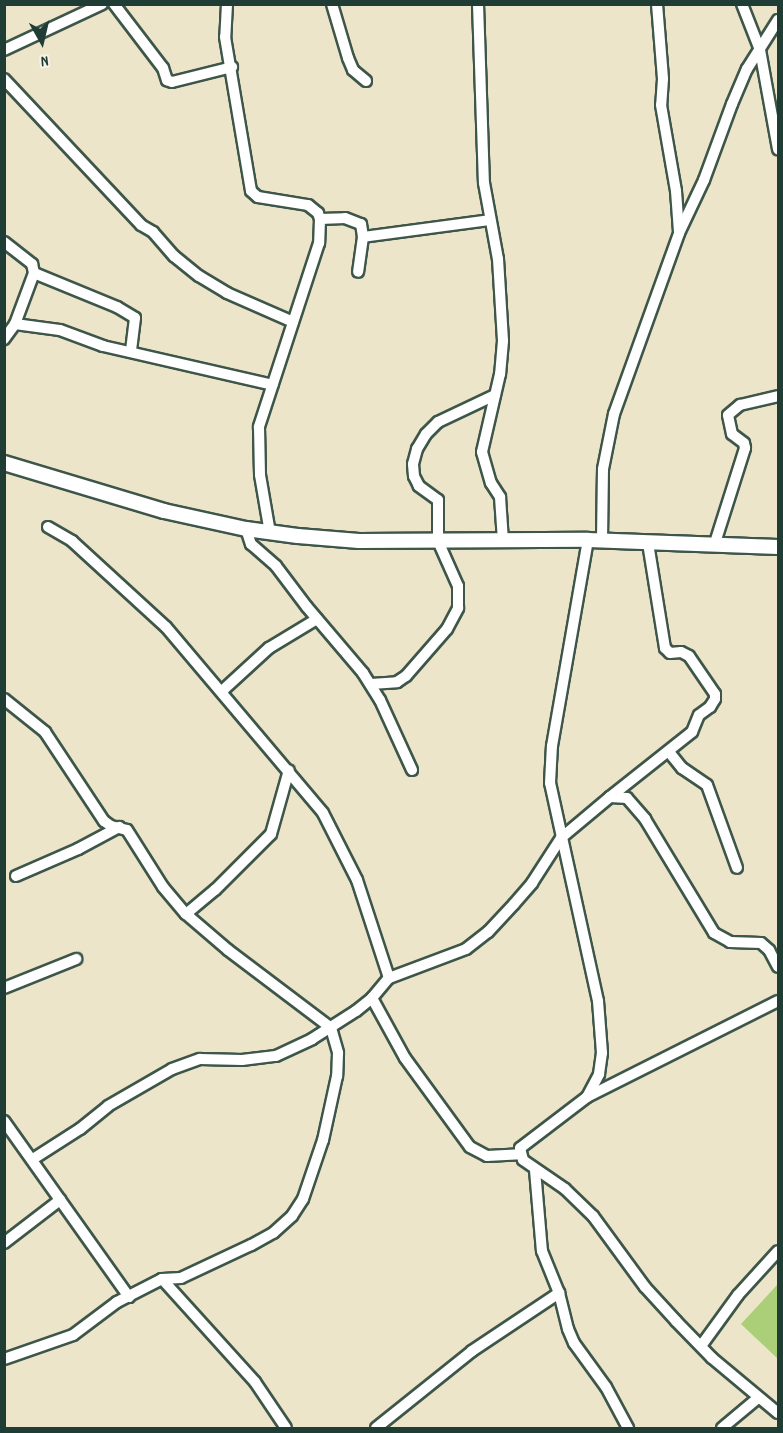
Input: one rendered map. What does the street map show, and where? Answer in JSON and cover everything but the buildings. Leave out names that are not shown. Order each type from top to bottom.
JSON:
[{"type":"street","points":[[4,50],[102,4]]},
{"type":"street","points":[[114,4],[163,68],[166,80],[172,82],[232,67]]},
{"type":"street","points":[[226,4],[225,37],[253,194],[258,197],[308,205],[318,213],[320,219],[319,243],[263,413],[258,441],[270,533]]},
{"type":"street","points":[[332,4],[353,70],[366,81]]},
{"type":"street","points":[[478,4],[484,183],[498,259],[502,303],[502,356],[482,452],[491,483],[500,497],[503,541]]},
{"type":"street","points":[[657,4],[663,79],[661,105],[676,191],[679,233]]},
{"type":"street","points":[[742,4],[760,50],[778,149]]},
{"type":"street","points":[[587,1097],[599,1074],[602,1053],[598,1001],[561,838],[550,783],[550,765],[595,540],[607,440],[614,414],[679,233],[704,180],[747,69],[778,20]]},
{"type":"street","points":[[4,79],[141,225],[153,232],[174,256],[199,276],[227,292],[293,322]]},
{"type":"street","points":[[320,219],[355,220],[361,224],[363,237],[358,272]]},
{"type":"street","points":[[363,237],[490,220]]},
{"type":"street","points":[[4,242],[32,264],[34,273],[15,324],[4,339]]},
{"type":"street","points":[[34,273],[117,307],[135,318],[131,352]]},
{"type":"street","points":[[15,324],[60,330],[103,346],[273,385]]},
{"type":"street","points":[[371,684],[397,682],[406,676],[453,619],[458,608],[458,586],[438,541],[438,501],[419,486],[414,476],[413,464],[417,449],[426,434],[438,422],[495,395]]},
{"type":"street","points":[[714,546],[745,448],[744,443],[732,434],[728,415],[735,407],[778,396]]},
{"type":"street","points":[[4,463],[164,511],[270,533],[359,541],[595,540],[778,547]]},
{"type":"street","points":[[48,527],[72,541],[166,627],[323,813],[357,880],[389,978]]},
{"type":"street","points":[[246,529],[251,544],[276,566],[371,684],[412,770]]},
{"type":"street","points":[[33,1159],[80,1130],[108,1106],[172,1069],[200,1059],[242,1060],[276,1056],[331,1028],[372,998],[389,978],[465,949],[476,942],[532,883],[561,838],[692,732],[699,715],[713,704],[714,694],[689,656],[681,652],[670,653],[665,648],[648,543]]},
{"type":"street","points":[[222,691],[269,648],[317,619]]},
{"type":"street","points":[[4,699],[45,732],[104,820],[111,826],[121,826],[133,837],[164,887],[186,914],[219,944],[331,1028],[338,1053],[335,1088],[312,1177],[292,1216],[273,1233],[251,1245],[181,1278],[162,1279],[117,1302],[73,1335],[4,1359]]},
{"type":"street","points":[[669,752],[682,768],[707,785],[737,868]]},
{"type":"street","points":[[186,914],[215,890],[271,834],[289,770]]},
{"type":"street","points":[[610,797],[627,798],[645,819],[714,933],[730,942],[761,943],[769,950],[778,968]]},
{"type":"street","points":[[16,876],[78,849],[121,826]]},
{"type":"street","points":[[4,988],[27,981],[76,959]]},
{"type":"street","points":[[372,998],[405,1058],[470,1147],[486,1156],[520,1154]]},
{"type":"street","points":[[520,1154],[523,1143],[587,1097],[778,1000]]},
{"type":"street","points":[[4,1121],[129,1297]]},
{"type":"street","points":[[520,1154],[535,1170],[565,1189],[593,1216],[645,1287],[701,1346],[758,1398],[778,1413]]},
{"type":"street","points":[[535,1170],[542,1251],[559,1293],[574,1343],[606,1387],[628,1428]]},
{"type":"street","points":[[4,1243],[60,1200]]},
{"type":"street","points":[[701,1346],[738,1295],[778,1251]]},
{"type":"street","points":[[162,1279],[255,1382],[284,1428]]},
{"type":"street","points":[[377,1428],[472,1351],[559,1293]]},
{"type":"street","points":[[722,1428],[758,1398]]},
{"type":"green space","points":[[778,1284],[778,1359],[741,1324]]}]
